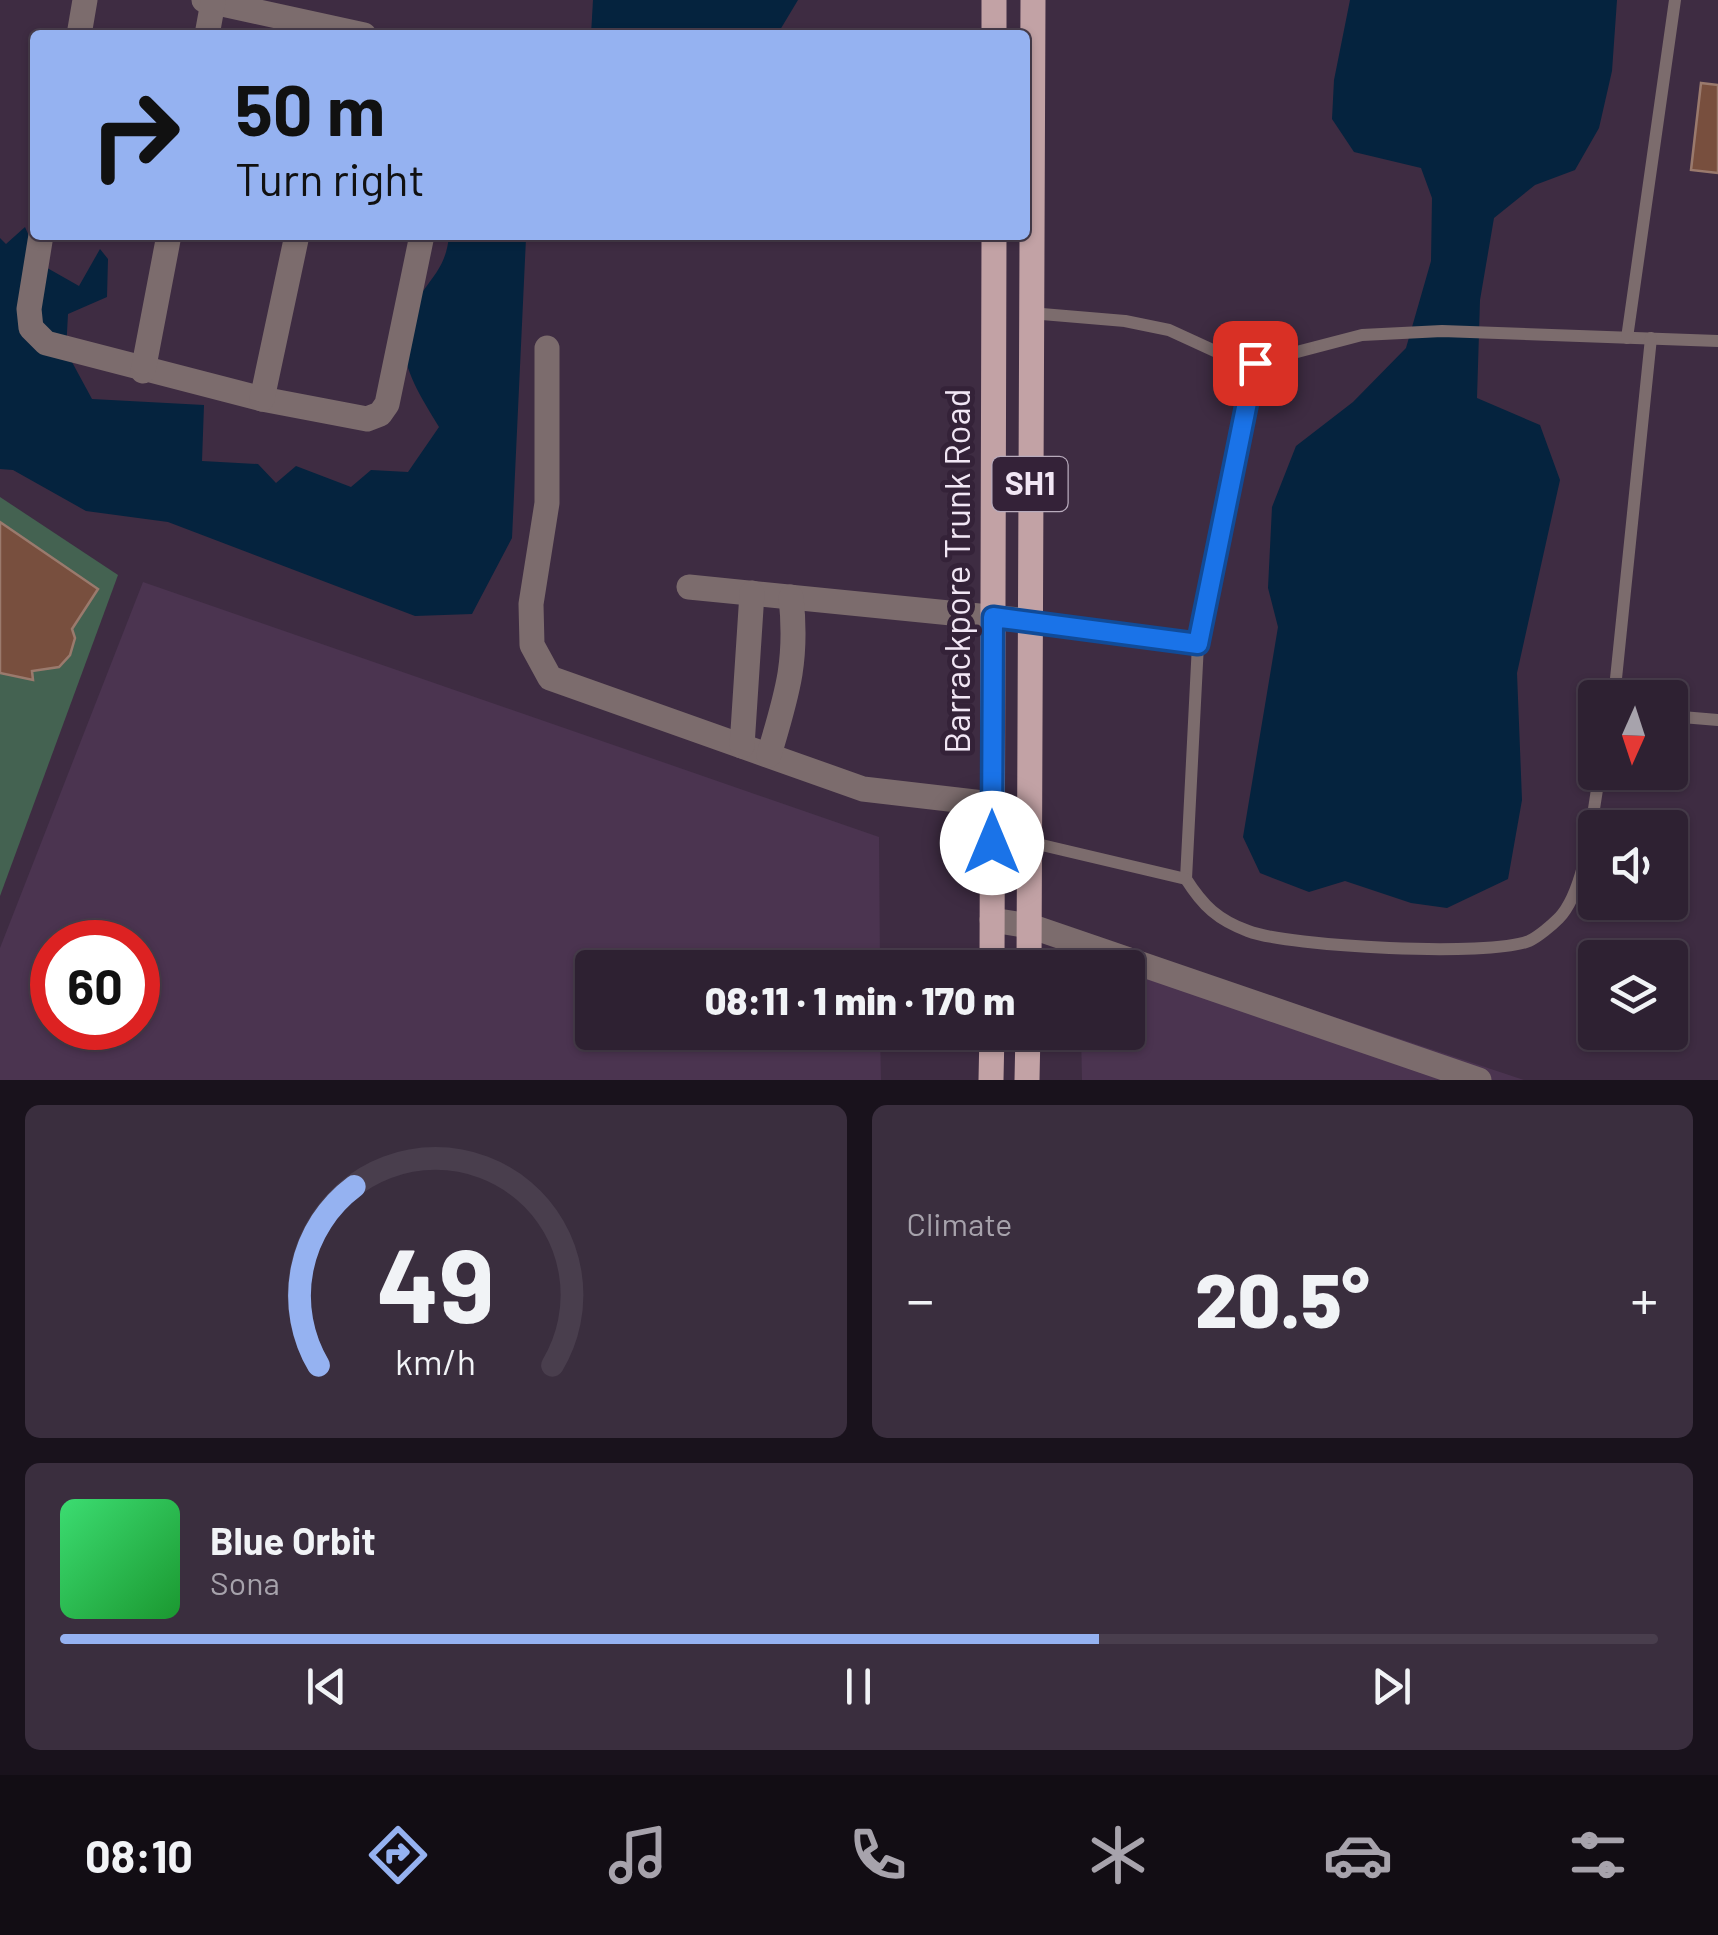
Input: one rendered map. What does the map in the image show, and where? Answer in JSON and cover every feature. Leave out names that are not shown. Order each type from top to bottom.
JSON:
[{"type":"main road","points":[[994,0],[994,30]]},
{"type":"main road","name":"Barrackpore Trunk Road","points":[[1030,116],[1033,0]]},
{"type":"main road","name":"Barrackpore Trunk Road","points":[[992,950],[994,240]]},
{"type":"main road","name":"Barrackpore Trunk Road","points":[[1029,950],[1030,240]]},
{"type":"main road","points":[[991,1080],[992,1050]]},
{"type":"main road","points":[[1027,1080],[1028,1050]]},
{"type":"street","points":[[79,30],[85,0]]},
{"type":"street","points":[[206,30],[208,1],[335,30]]},
{"type":"street","points":[[41,240],[29,309],[36,337],[144,371],[356,418],[380,414],[391,390],[421,240]]},
{"type":"street","points":[[144,371],[168,240]]},
{"type":"street","points":[[262,399],[296,240]]},
{"type":"street","points":[[547,348],[547,503],[531,604],[532,644],[538,662],[550,678],[864,789],[992,804]]},
{"type":"street","points":[[689,587],[1030,621]]},
{"type":"street","points":[[742,746],[752,593]]},
{"type":"street","points":[[769,755],[796,646],[790,597]]},
{"type":"street","points":[[992,920],[1030,926],[1479,1080]]},
{"type":"lane","points":[[1627,338],[1675,0]]},
{"type":"lane","points":[[1030,313],[1125,321],[1169,330],[1230,358],[1255,363],[1362,336],[1402,333],[1492,332],[1718,341]]},
{"type":"lane","points":[[1616,680],[1651,338]]},
{"type":"lane","points":[[1255,363],[1198,644],[1186,879],[1207,911],[1249,932],[1277,938],[1496,948],[1531,940],[1560,917],[1576,891],[1596,790]]},
{"type":"lane","points":[[1030,621],[1198,644]]},
{"type":"lane","points":[[1688,718],[1718,720]]},
{"type":"lane","points":[[1029,842],[1186,879]]},
{"type":"shaded area","points":[[143,582],[879,837],[880,950],[575,950],[575,1050],[880,1050],[881,1080],[0,1080],[0,948]]},
{"type":"shaded area","points":[[1079,932],[1133,950],[1080,950]]},
{"type":"shaded area","points":[[1145,954],[1524,1080],[1082,1080],[1081,1050],[1145,1050]]},
{"type":"green space","points":[[0,497],[118,575],[0,896]]},
{"type":"water","points":[[593,0],[798,0],[780,30],[591,30]]},
{"type":"water","points":[[1350,0],[1617,0],[1612,71],[1599,128],[1575,170],[1535,185],[1494,218],[1480,300],[1477,398],[1540,425],[1560,480],[1517,673],[1522,800],[1508,879],[1447,908],[1411,903],[1345,881],[1309,892],[1260,873],[1243,837],[1278,627],[1268,588],[1272,507],[1296,446],[1353,402],[1406,348],[1431,261],[1432,198],[1421,168],[1354,152],[1332,119],[1334,80]]},
{"type":"water","points":[[25,227],[42,265],[79,286],[100,249],[108,259],[107,297],[68,314],[66,351],[92,399],[204,405],[202,461],[258,464],[276,483],[296,466],[351,487],[371,470],[408,472],[439,427],[411,376],[404,344],[412,310],[441,265],[448,240],[526,240],[512,538],[472,614],[415,616],[168,522],[86,511],[13,470],[0,469],[0,238],[6,244]]},
{"type":"building","points":[[1701,83],[1718,85],[1718,173],[1691,170]]},
{"type":"building","points":[[0,522],[98,589],[72,629],[75,638],[70,655],[59,667],[32,671],[33,680],[0,673]]},
{"type":"route","points":[[992,843],[993,617],[1198,644],[1255,363]]}]
